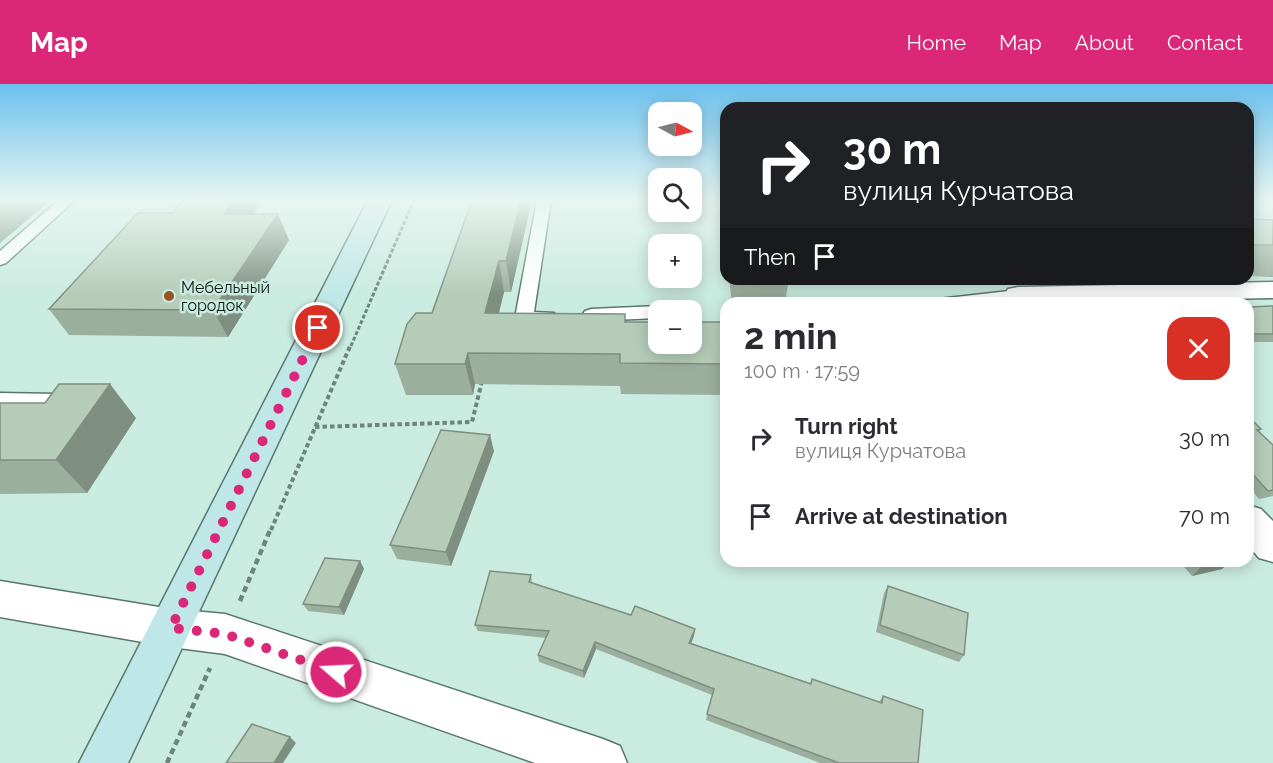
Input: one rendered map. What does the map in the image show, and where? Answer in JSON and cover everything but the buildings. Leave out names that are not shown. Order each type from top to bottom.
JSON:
[{"type":"main road","points":[[103,763],[365,232]]},
{"type":"street","points":[[1015,292],[1273,290]]},
{"type":"street","points":[[1254,526],[1273,546]]},
{"type":"street","points":[[0,599],[171,628],[225,634],[603,763]]},
{"type":"lane","points":[[0,260],[32,232]]},
{"type":"lane","points":[[539,232],[524,318],[648,312]]},
{"type":"lane","points":[[984,297],[1015,292]]},
{"type":"lane","points":[[0,400],[58,401]]},
{"type":"path","points":[[168,763],[400,232]]},
{"type":"path","points":[[315,427],[472,422],[483,379]]},
{"type":"place","name":"Мебельный городок","points":[[169,296]]},
{"type":"route","points":[[318,328],[171,628],[225,634],[336,672]]}]
